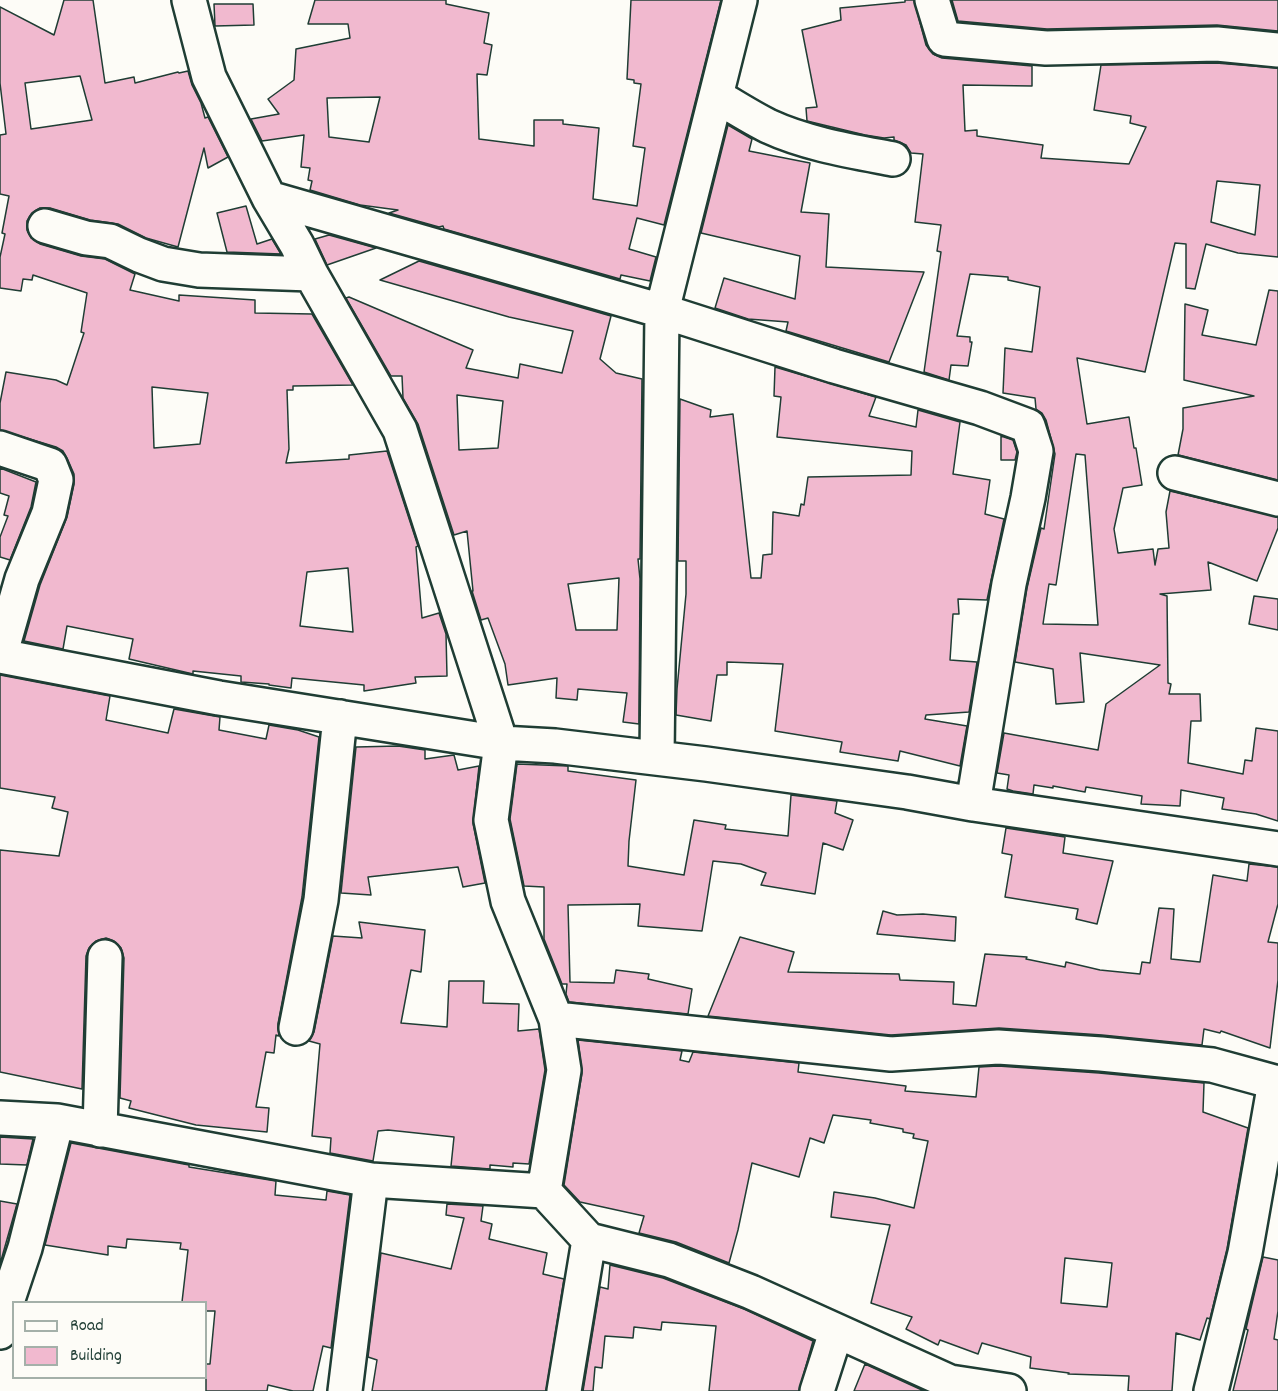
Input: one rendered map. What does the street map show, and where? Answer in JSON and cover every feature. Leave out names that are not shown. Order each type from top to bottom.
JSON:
[{"type":"street","points":[[189,0],[208,77],[269,198],[400,430],[501,742],[491,820],[508,901],[556,1019],[564,1070],[543,1191]]},
{"type":"street","points":[[657,758],[662,310],[740,0]]},
{"type":"street","points":[[932,0],[944,39],[1046,48],[1217,44],[1278,50]]},
{"type":"street","points":[[716,96],[785,133],[832,148],[893,159]]},
{"type":"street","points":[[269,198],[662,310],[834,366],[980,408],[1029,426],[1036,451],[1009,584],[973,804]]},
{"type":"street","points":[[45,226],[86,238],[110,241],[163,264],[199,270],[311,274]]},
{"type":"street","points":[[0,448],[50,465],[56,480],[49,513],[22,579],[0,656],[219,699],[501,742],[657,758],[907,792],[973,804],[1278,849]]},
{"type":"street","points":[[1175,473],[1278,499]]},
{"type":"street","points":[[296,1028],[321,900],[340,717]]},
{"type":"street","points":[[100,1130],[105,957]]},
{"type":"street","points":[[556,1019],[891,1054],[998,1047],[1101,1054],[1212,1065],[1277,1082],[1245,1253],[1211,1391]]},
{"type":"street","points":[[0,1118],[57,1121],[371,1180],[543,1191],[589,1240],[669,1260],[751,1292],[950,1382],[1009,1391]]},
{"type":"street","points":[[0,1332],[7,1302],[25,1248],[57,1121]]},
{"type":"street","points":[[345,1391],[371,1180]]},
{"type":"street","points":[[564,1391],[589,1240]]},
{"type":"street","points":[[817,1391],[836,1332]]},
{"type":"building","points":[[64,0],[93,0],[105,83],[134,77],[135,83],[188,71],[205,118],[208,117],[228,157],[208,168],[204,148],[178,247],[146,238],[118,224],[90,220],[50,208],[40,208],[32,213],[27,221],[27,230],[31,238],[40,244],[81,256],[105,259],[135,274],[130,290],[179,301],[179,295],[255,300],[255,313],[312,314],[353,385],[293,386],[293,390],[287,390],[289,449],[286,463],[349,459],[349,455],[387,451],[418,546],[416,547],[422,618],[439,613],[446,634],[447,676],[415,677],[416,683],[364,691],[364,685],[292,678],[291,688],[241,682],[241,676],[193,671],[193,674],[129,659],[133,639],[67,626],[63,649],[24,641],[40,585],[67,517],[74,474],[63,451],[0,430],[0,403],[6,372],[56,380],[67,385],[84,333],[81,332],[87,293],[33,275],[32,280],[23,279],[21,291],[0,288],[0,257],[5,234],[2,233],[9,196],[0,194],[0,135],[6,134],[0,83],[0,7],[54,35]],"holes":[[[80,76],[92,120],[31,129],[25,83]],[[152,387],[208,393],[200,444],[154,448]],[[348,568],[353,632],[300,626],[307,572]]]},
{"type":"building","points":[[315,0],[446,0],[446,4],[489,13],[484,43],[492,45],[487,75],[477,74],[479,139],[534,146],[534,120],[563,120],[563,124],[599,128],[593,199],[637,206],[645,148],[633,146],[641,84],[627,79],[631,0],[721,0],[664,225],[637,218],[629,249],[656,257],[650,281],[621,275],[620,279],[444,229],[443,226],[439,227],[389,213],[398,210],[360,205],[310,190],[312,181],[308,180],[310,168],[301,167],[304,135],[262,141],[251,119],[279,114],[268,99],[294,80],[296,49],[350,38],[348,24],[308,24]],"holes":[[[380,97],[369,142],[329,137],[327,98]]]},
{"type":"building","points":[[905,0],[914,0],[926,45],[933,54],[942,58],[1032,66],[1032,86],[963,85],[965,131],[977,130],[977,136],[1043,145],[1041,158],[1129,164],[1146,127],[1130,123],[1131,116],[1094,110],[1101,65],[1216,63],[1278,68],[1278,257],[1238,253],[1206,244],[1195,289],[1186,288],[1186,244],[1175,243],[1145,372],[1077,358],[1087,424],[1129,417],[1134,448],[1136,448],[1142,485],[1123,488],[1114,529],[1118,553],[1153,549],[1155,565],[1158,549],[1169,548],[1166,512],[1170,491],[1278,517],[1278,528],[1257,581],[1208,562],[1211,590],[1160,594],[1167,596],[1168,683],[1171,684],[1169,694],[1200,694],[1201,721],[1191,721],[1188,763],[1243,774],[1245,760],[1252,761],[1256,728],[1278,731],[1278,821],[1256,814],[1222,809],[1224,798],[1181,790],[1180,806],[1141,804],[1142,796],[1086,787],[1085,792],[1034,785],[1033,794],[1013,791],[1007,789],[1009,775],[997,773],[1004,733],[1098,750],[1106,704],[1160,665],[1080,653],[1084,702],[1056,704],[1053,669],[1015,662],[1027,588],[1041,528],[1044,529],[1055,454],[1046,420],[1036,409],[1035,398],[1003,393],[1005,348],[1032,352],[1040,287],[1008,280],[1008,277],[970,274],[957,336],[970,337],[970,342],[972,342],[968,366],[951,365],[949,380],[924,372],[941,252],[937,251],[941,225],[915,222],[923,154],[911,153],[906,145],[894,140],[894,137],[865,135],[807,121],[806,108],[817,107],[802,30],[841,20],[840,8],[905,2]],"holes":[[[1217,181],[1260,185],[1255,235],[1211,222]],[[1076,454],[1085,455],[1098,625],[1043,624],[1049,584],[1056,585]]]},
{"type":"building","points":[[952,0],[1278,0],[1278,31],[1217,25],[1047,29],[958,21]]},
{"type":"building","points":[[214,4],[253,4],[254,25],[215,26]]},
{"type":"building","points":[[728,125],[752,139],[749,151],[810,163],[801,212],[829,214],[826,267],[924,272],[889,362],[786,331],[788,322],[748,319],[715,308],[724,278],[795,299],[800,256],[701,233]]},
{"type":"building","points":[[246,206],[257,244],[272,239],[281,254],[227,252],[217,213]]},
{"type":"building","points":[[329,235],[376,248],[327,265],[315,239]]},
{"type":"building","points":[[419,261],[611,316],[600,359],[616,373],[642,379],[640,559],[638,559],[640,579],[639,724],[623,722],[627,693],[578,689],[577,700],[556,698],[557,678],[508,685],[505,664],[488,618],[481,620],[472,591],[467,531],[454,535],[418,424],[403,398],[402,376],[391,376],[346,298],[349,297],[473,350],[466,368],[518,378],[520,364],[562,373],[573,331],[509,317],[380,280]],"holes":[[[457,395],[503,401],[498,448],[459,450]],[[619,578],[617,630],[576,630],[568,584]]]},
{"type":"building","points":[[1269,290],[1278,291],[1278,480],[1178,455],[1183,429],[1183,408],[1254,396],[1184,380],[1185,304],[1208,310],[1202,335],[1256,345]]},
{"type":"building","points":[[775,367],[876,397],[869,416],[916,427],[918,410],[960,422],[953,474],[990,480],[985,514],[1004,519],[987,600],[958,599],[959,614],[953,614],[950,660],[977,662],[969,712],[926,715],[925,719],[967,726],[960,766],[900,751],[898,761],[840,752],[842,742],[775,731],[783,664],[727,662],[727,675],[717,675],[711,721],[676,715],[686,594],[686,561],[678,561],[680,399],[711,410],[710,417],[733,414],[751,578],[761,578],[763,555],[772,554],[773,512],[799,516],[801,504],[804,505],[808,477],[911,475],[912,451],[777,437],[781,397],[774,396]]},
{"type":"building","points":[[1001,436],[1013,440],[1017,452],[1015,460],[1001,460]]},
{"type":"building","points":[[0,468],[36,482],[31,507],[10,560],[0,557],[0,537],[8,516],[4,515],[9,496],[0,493]]},
{"type":"building","points":[[1254,596],[1278,599],[1278,630],[1249,624]]},
{"type":"building","points":[[0,675],[110,696],[106,720],[168,733],[174,709],[220,717],[219,730],[266,739],[269,725],[298,730],[319,737],[302,897],[278,1024],[279,1036],[276,1035],[274,1053],[266,1052],[256,1107],[269,1108],[267,1132],[196,1125],[129,1108],[131,1101],[120,1098],[124,958],[121,948],[114,941],[106,938],[96,941],[89,948],[86,956],[82,1089],[0,1072],[0,850],[59,856],[68,812],[52,808],[55,797],[0,788]]},
{"type":"building","points":[[398,746],[425,750],[425,759],[454,755],[458,770],[479,766],[473,823],[485,883],[463,887],[458,867],[368,877],[371,895],[341,893],[356,747]]},
{"type":"building","points":[[517,764],[568,766],[568,771],[636,780],[628,866],[684,875],[694,820],[726,825],[725,829],[788,836],[791,795],[837,801],[835,813],[853,820],[843,850],[823,843],[815,894],[761,885],[766,873],[741,864],[713,861],[702,931],[638,926],[640,904],[568,905],[570,982],[614,983],[616,970],[649,974],[648,979],[692,989],[688,1014],[569,1002],[566,994],[567,984],[562,984],[544,939],[544,887],[524,886],[510,819]]},
{"type":"building","points":[[1006,828],[1065,837],[1063,853],[1113,861],[1097,924],[1076,919],[1078,909],[1005,897],[1012,855],[1002,853]]},
{"type":"building","points":[[1249,864],[1278,867],[1278,904],[1268,942],[1278,943],[1278,980],[1270,1048],[1221,1031],[1220,1033],[1204,1029],[1202,1045],[999,1028],[891,1035],[708,1016],[740,937],[794,952],[788,972],[899,974],[900,980],[954,982],[953,1004],[976,1006],[985,954],[1027,957],[1026,959],[1065,967],[1066,962],[1100,970],[1140,974],[1142,962],[1150,963],[1159,908],[1174,909],[1171,959],[1200,962],[1213,875],[1247,881]]},
{"type":"building","points":[[883,911],[897,915],[923,914],[956,917],[955,941],[877,934]]},
{"type":"building","points":[[359,922],[425,930],[421,972],[411,970],[401,1023],[447,1027],[449,981],[484,981],[483,1003],[519,1004],[518,1031],[539,1029],[545,1070],[529,1164],[513,1163],[513,1167],[490,1165],[490,1169],[451,1166],[454,1137],[378,1131],[373,1161],[330,1153],[331,1138],[312,1136],[320,1044],[309,1041],[314,1032],[333,936],[362,938]]},
{"type":"building","points":[[578,1040],[682,1051],[680,1060],[689,1062],[693,1052],[799,1063],[798,1072],[906,1086],[905,1091],[976,1097],[979,1067],[998,1066],[1099,1073],[1204,1083],[1203,1112],[1248,1128],[1227,1249],[1210,1319],[1207,1318],[1200,1340],[1176,1333],[1172,1391],[1128,1391],[1129,1376],[1068,1374],[1030,1368],[1031,1357],[982,1343],[978,1354],[940,1340],[938,1345],[906,1329],[912,1317],[871,1303],[890,1225],[831,1217],[834,1192],[875,1198],[914,1208],[928,1141],[913,1138],[914,1134],[903,1132],[903,1129],[870,1123],[871,1120],[833,1115],[824,1143],[810,1138],[799,1177],[752,1163],[729,1263],[676,1242],[639,1233],[644,1216],[580,1202],[564,1185],[582,1073]],"holes":[[[1065,1258],[1112,1263],[1107,1307],[1061,1303]]]},
{"type":"building","points":[[0,1137],[33,1139],[27,1165],[0,1164]]},
{"type":"building","points":[[71,1143],[189,1165],[189,1167],[276,1181],[275,1195],[326,1200],[327,1191],[350,1195],[331,1348],[323,1346],[313,1391],[293,1391],[268,1385],[267,1391],[206,1391],[207,1364],[210,1364],[215,1311],[207,1311],[207,1301],[182,1301],[188,1250],[180,1249],[181,1243],[127,1239],[126,1248],[108,1246],[108,1255],[45,1245]]},
{"type":"building","points":[[0,1201],[17,1204],[0,1264]]},
{"type":"building","points":[[447,1204],[483,1206],[481,1221],[492,1224],[489,1239],[547,1253],[543,1274],[564,1279],[546,1391],[372,1391],[377,1360],[368,1357],[381,1253],[451,1269],[464,1218],[446,1215]]},
{"type":"building","points":[[1263,1257],[1278,1260],[1278,1311],[1274,1339],[1278,1340],[1278,1391],[1233,1391],[1248,1330],[1246,1329]]},
{"type":"building","points":[[610,1265],[663,1278],[744,1309],[813,1341],[799,1391],[709,1391],[716,1326],[662,1322],[661,1330],[634,1327],[633,1338],[605,1336],[602,1368],[595,1367],[593,1391],[583,1391],[600,1287],[608,1289]]},
{"type":"building","points":[[865,1364],[924,1391],[854,1391]]}]
